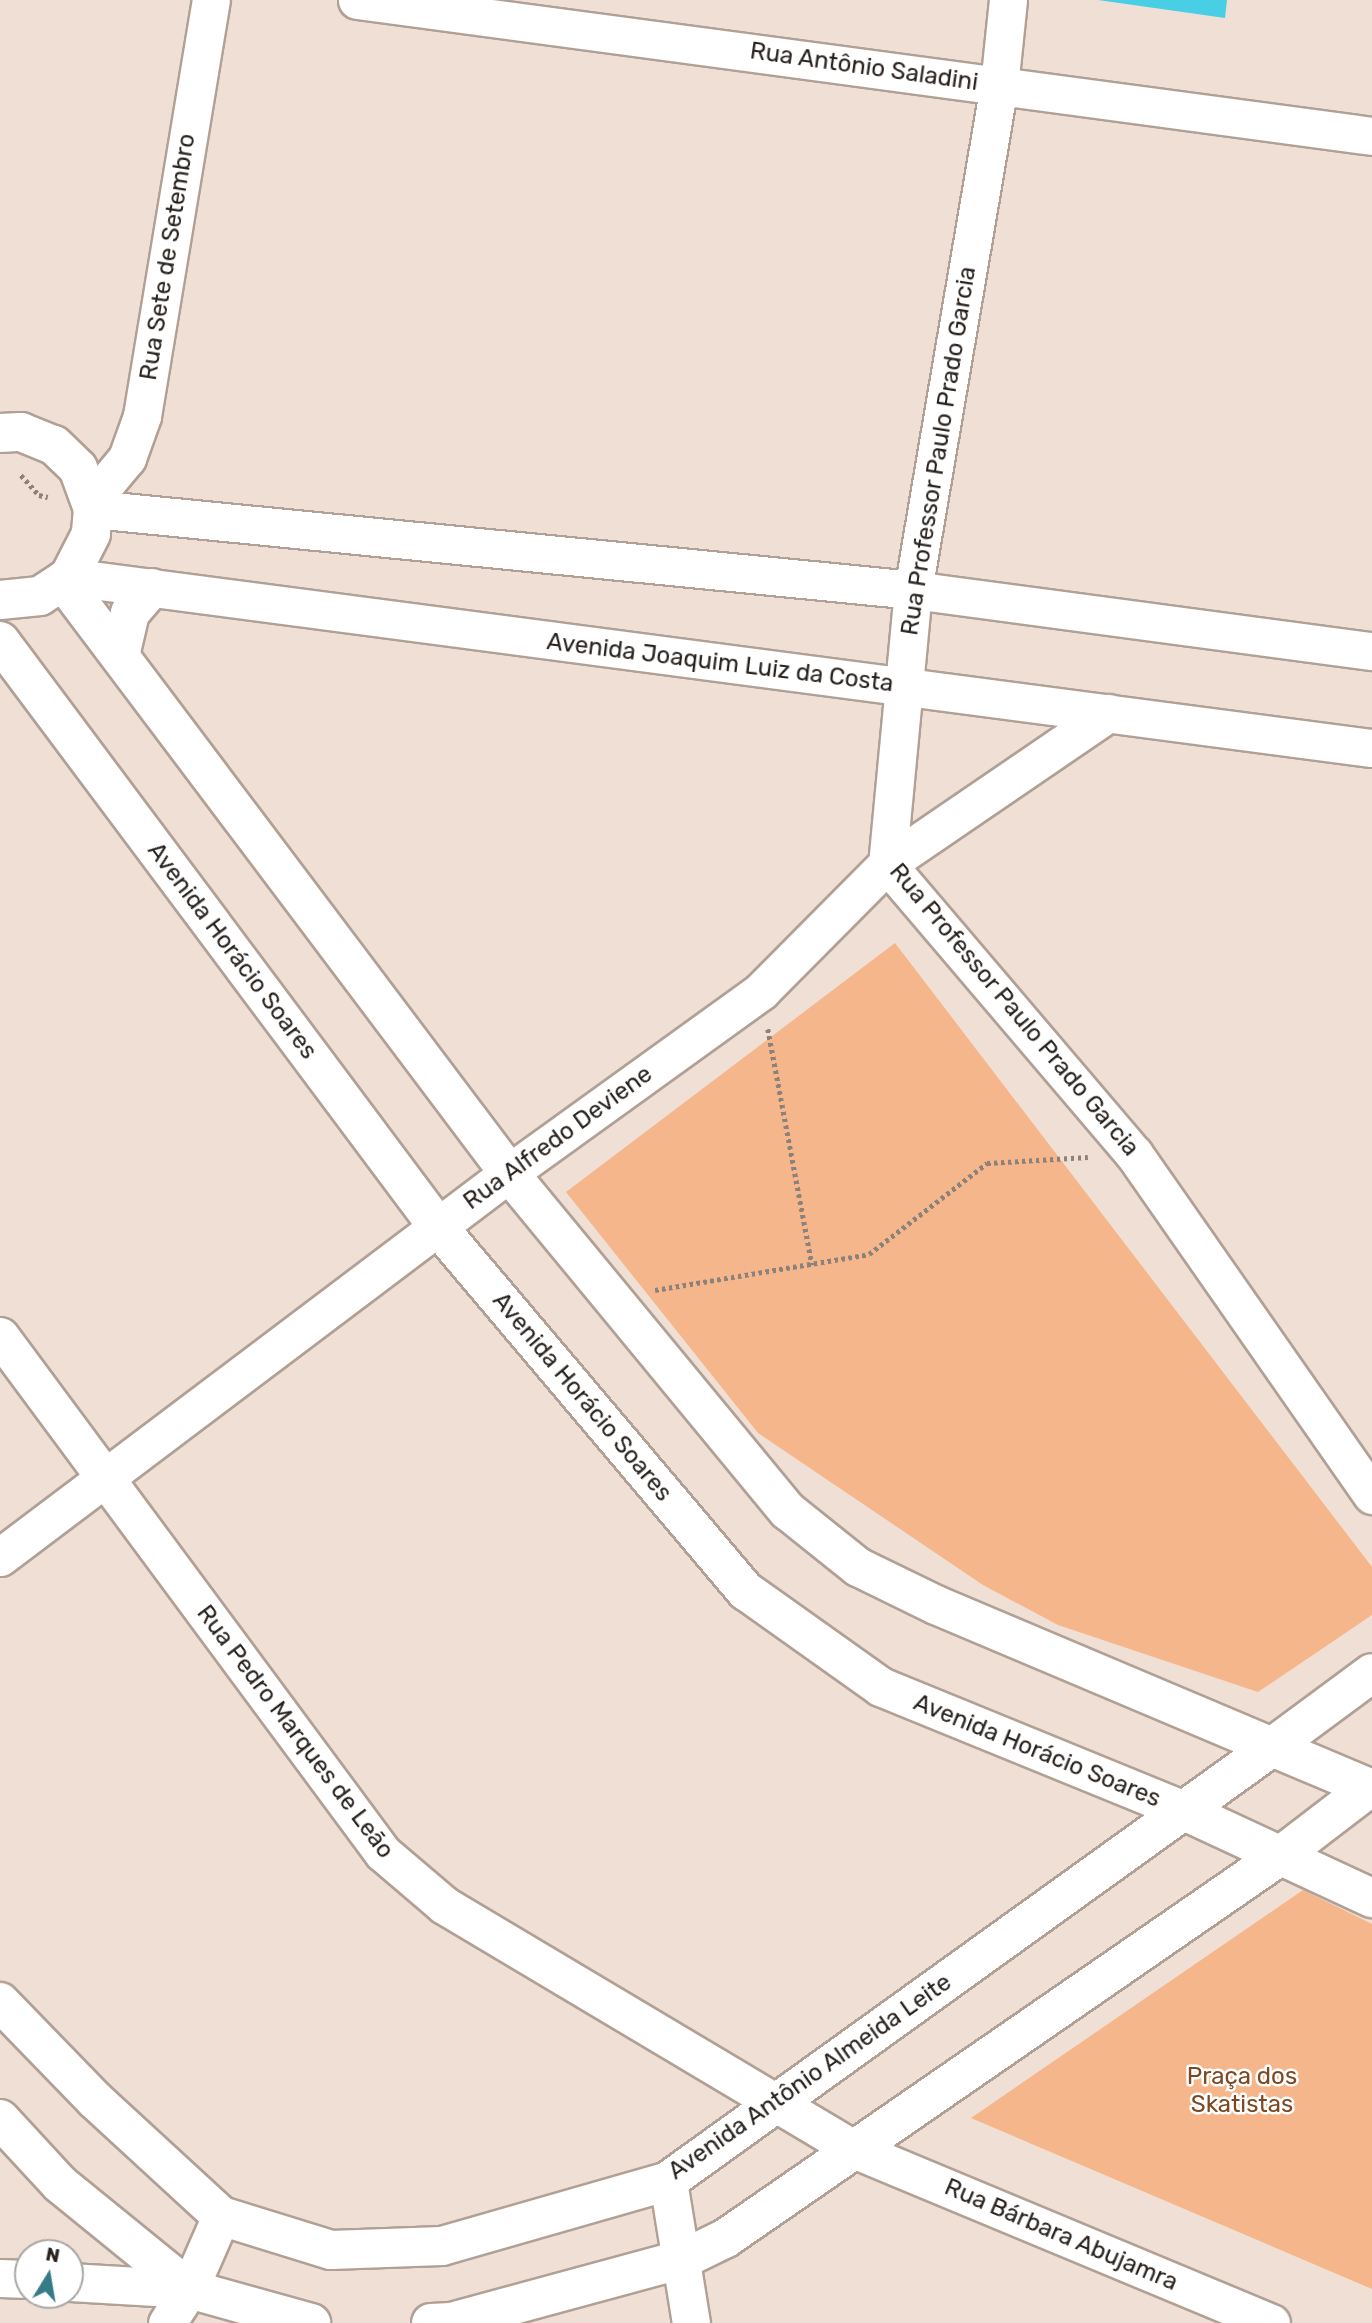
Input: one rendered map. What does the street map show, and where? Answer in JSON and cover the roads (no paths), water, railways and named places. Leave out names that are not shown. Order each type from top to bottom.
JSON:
[{"type":"street","name":"Rua Sete de Setembro","points":[[92,505],[127,458],[142,416],[211,0]]},
{"type":"street","name":"Rua Antônio Saladini","points":[[357,0],[1372,136]]},
{"type":"street","name":"Rua Professor Paulo Prado Garcia","points":[[1008,0],[999,85],[913,590],[887,864],[1134,1154],[1372,1495]]},
{"type":"street","points":[[0,600],[40,596],[66,579],[92,534],[92,505],[78,468],[62,453],[7,423]]},
{"type":"street","points":[[92,505],[913,590],[1372,651]]},
{"type":"street","points":[[66,579],[120,656],[509,1173],[788,1511],[858,1567],[955,1614],[1371,1787]]},
{"type":"street","name":"Avenida Joaquim Luiz da Costa","points":[[66,579],[152,588],[1372,748]]},
{"type":"street","points":[[120,656],[130,612],[152,588]]},
{"type":"street","name":"Avenida Horácio Soares","points":[[0,641],[438,1227],[746,1591],[881,1687],[1180,1809],[1372,1898]]},
{"type":"street","name":"Rua Alfredo Deviene","points":[[0,1557],[106,1481],[509,1173],[761,990],[887,864],[1108,713]]},
{"type":"street","name":"Rua Pedro Marques de Leão","points":[[0,1336],[383,1853],[444,1905],[776,2106],[851,2148]]},
{"type":"street","name":"Avenida Antônio Almeida Leite","points":[[0,2002],[95,2100],[221,2216],[331,2250],[442,2246],[668,2181],[776,2106],[1180,1809],[1372,1673]]},
{"type":"street","points":[[431,2323],[451,2322],[683,2259],[726,2238],[851,2148],[1280,1856],[1371,1787]]},
{"type":"street","points":[[0,2119],[60,2184],[189,2289]]},
{"type":"street","name":"Rua Bárbara Abujamra","points":[[851,2148],[1271,2323]]},
{"type":"street","points":[[668,2181],[683,2259],[691,2323]]},
{"type":"street","points":[[167,2323],[189,2289],[221,2216]]},
{"type":"street","points":[[84,2283],[189,2289],[311,2323]]},
{"type":"park label","name":"Praça dos Skatistas","points":[[1242,2091]]}]
